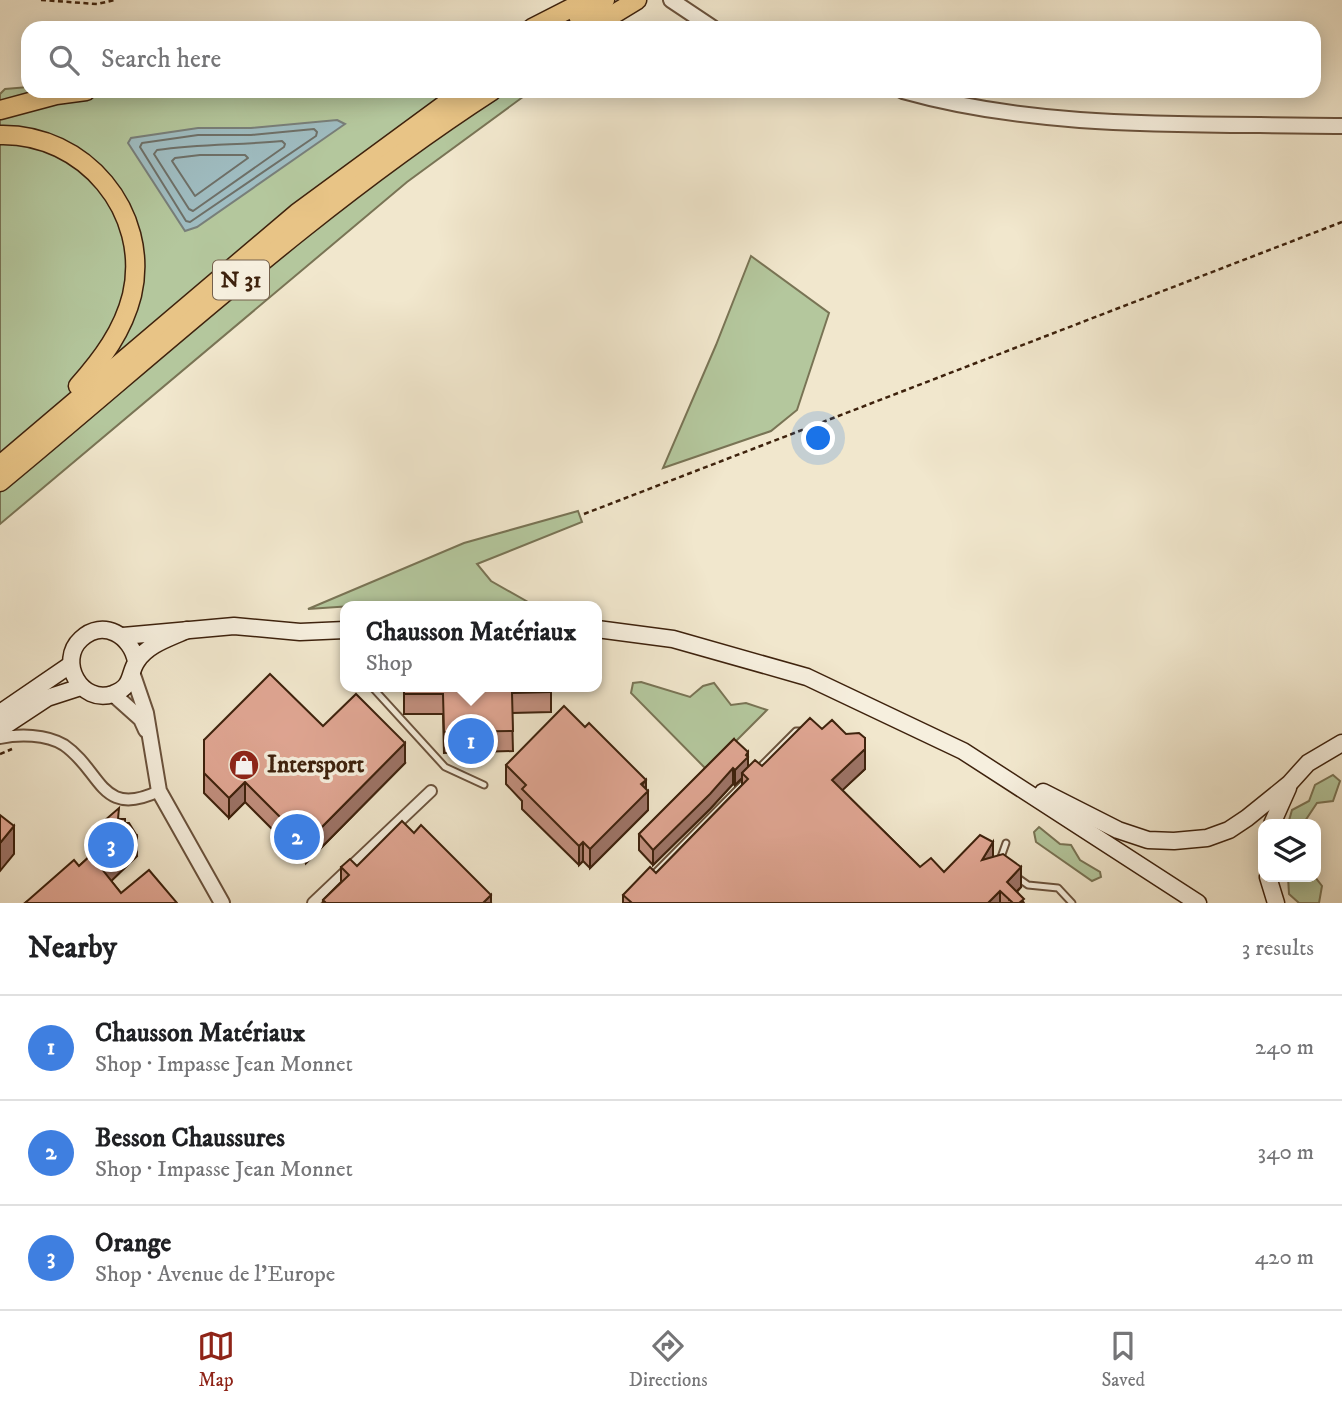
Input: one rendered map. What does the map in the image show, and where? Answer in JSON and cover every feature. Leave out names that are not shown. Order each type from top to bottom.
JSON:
[{"type":"highway","points":[[546,21],[587,0]]},
{"type":"highway","points":[[570,21],[605,0]]},
{"type":"highway","points":[[602,21],[636,0]]},
{"type":"highway","points":[[0,110],[46,98]]},
{"type":"highway","name":"N 31","points":[[0,465],[297,213],[453,98]]},
{"type":"highway","name":"N 31","points":[[0,482],[310,223],[481,98]]},
{"type":"highway","points":[[0,135],[13,134],[48,141],[74,154],[104,180],[124,215],[134,253],[135,272],[126,314],[107,351],[66,397],[0,456]]},
{"type":"highway","points":[[0,493],[107,394]]},
{"type":"main road","points":[[187,630],[153,646],[125,687],[113,694],[96,694],[81,687],[74,677],[70,665],[76,645],[92,632],[103,630],[123,636],[187,630],[234,626],[300,632],[340,630]]},
{"type":"main road","points":[[602,630],[673,639],[807,677],[963,751],[1118,830],[1148,840],[1207,838],[1229,830],[1289,784],[1308,764],[1342,743]]},
{"type":"main road","points":[[123,636],[135,652],[135,669]]},
{"type":"main road","points":[[0,713],[70,665]]},
{"type":"main road","points":[[0,729],[47,698],[81,687]]},
{"type":"main road","points":[[963,751],[1198,903]]},
{"type":"main road","points":[[1274,819],[1289,784]]},
{"type":"main road","points":[[1270,882],[1276,903]]},
{"type":"street","points":[[677,4],[702,21]]},
{"type":"street","points":[[937,98],[995,110],[1073,120],[1342,126]]},
{"type":"street","points":[[135,669],[146,713],[159,791],[222,903]]},
{"type":"street","points":[[113,694],[141,719],[148,735]]},
{"type":"street","points":[[0,738],[30,735],[61,743],[75,754],[113,796],[122,800],[132,800],[159,791]]},
{"type":"street","points":[[313,903],[431,791]]},
{"type":"lane","points":[[377,692],[445,766],[484,785]]},
{"type":"lane","points":[[644,884],[796,730],[807,732]]},
{"type":"lane","points":[[1001,866],[1001,852],[1006,843]]},
{"type":"lane","points":[[1010,873],[1028,885],[1058,888],[1072,903]]},
{"type":"path","points":[[41,0],[97,4],[115,0]]},
{"type":"path","points":[[584,514],[1342,222]]},
{"type":"path","points":[[0,754],[12,749]]},
{"type":"green space","points":[[21,88],[21,98],[521,98],[407,182],[0,524],[0,94],[5,89]]},
{"type":"green space","points":[[751,256],[829,313],[797,410],[771,431],[663,468],[716,345]]},
{"type":"green space","points":[[578,511],[582,522],[477,564],[491,581],[526,601],[340,601],[340,607],[308,609],[464,543]]},
{"type":"green space","points":[[641,682],[690,697],[703,686],[714,683],[731,705],[746,703],[767,710],[707,770],[631,693],[633,683]]},
{"type":"green space","points":[[1333,775],[1340,781],[1333,801],[1317,803],[1306,819],[1289,819],[1292,810],[1309,801],[1315,785]]},
{"type":"green space","points":[[1039,827],[1060,844],[1071,845],[1080,860],[1100,872],[1101,877],[1092,881],[1036,842],[1034,832]]},
{"type":"green space","points":[[1288,882],[1319,882],[1322,886],[1319,903],[1299,903],[1289,894]]},
{"type":"water","points":[[337,120],[345,124],[197,227],[185,231],[128,143],[131,138],[198,128],[251,128]]},
{"type":"building","points":[[270,674],[323,726],[356,694],[405,743],[306,843],[245,782],[229,798],[204,773],[204,740]]},
{"type":"building","points":[[551,692],[512,693],[513,731],[444,732],[443,694],[404,694]]},
{"type":"building","points":[[564,706],[585,727],[589,723],[646,780],[641,784],[648,791],[590,849],[583,842],[579,846],[522,789],[526,785],[506,765]]},
{"type":"building","points":[[810,718],[822,729],[832,720],[846,734],[859,733],[865,738],[865,749],[832,780],[920,867],[931,858],[944,872],[980,835],[993,842],[982,860],[1003,854],[1021,867],[1007,882],[1024,899],[1013,903],[1000,891],[988,903],[632,903],[623,895],[650,867],[656,873],[748,779],[742,773],[755,760],[762,766]]},
{"type":"building","points":[[734,739],[748,752],[748,757],[735,770],[733,768],[653,850],[639,834]]},
{"type":"building","points":[[119,808],[118,819],[125,819],[125,823],[129,823],[137,836],[102,869],[121,893],[149,870],[177,903],[25,903],[74,860],[79,866],[101,846],[90,833]]},
{"type":"building","points":[[0,815],[14,826],[0,843]]},
{"type":"building","points":[[402,821],[414,833],[421,825],[491,895],[483,903],[326,903],[323,900],[349,875],[341,867],[350,859],[357,866]]},
{"type":"place","name":"Chausson Matériaux","points":[[471,741]]},
{"type":"place","name":"Intersport","points":[[244,765]]},
{"type":"place","name":"Besson Chaussures","points":[[297,837]]},
{"type":"place","name":"Orange","points":[[111,845]]}]
